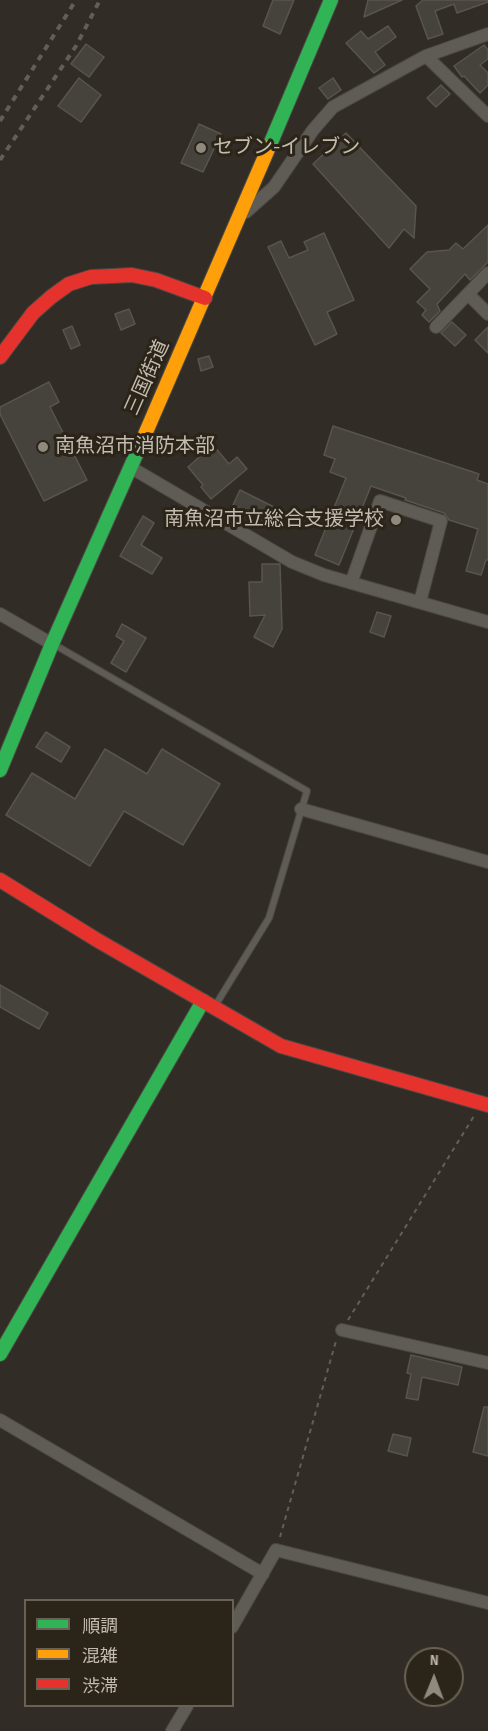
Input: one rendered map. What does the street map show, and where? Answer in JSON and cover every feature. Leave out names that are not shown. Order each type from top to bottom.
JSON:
[{"type":"main road","name":"三国街道","points":[[0,770],[52,644],[205,298],[330,0]]},
{"type":"main road","points":[[0,357],[33,313],[51,297],[69,284],[91,277],[112,274],[132,275],[156,280],[205,298]]},
{"type":"main road","points":[[0,880],[281,1046],[485,1104]]},
{"type":"main road","points":[[0,1354],[209,1004]]},
{"type":"street","points":[[238,218],[274,187],[313,130],[333,107],[426,56],[488,34]]},
{"type":"street","points":[[426,56],[488,116]]},
{"type":"street","points":[[436,327],[488,273]]},
{"type":"street","points":[[468,294],[488,314]]},
{"type":"street","points":[[130,467],[292,562],[351,583],[488,622]]},
{"type":"street","points":[[351,583],[380,501],[441,521],[420,602]]},
{"type":"street","points":[[0,614],[52,644]]},
{"type":"street","points":[[301,809],[488,862]]},
{"type":"street","points":[[342,1330],[488,1364]]},
{"type":"street","points":[[0,1420],[263,1574]]},
{"type":"street","points":[[234,1624],[276,1550],[488,1603]]},
{"type":"street","points":[[172,1731],[186,1707]]},
{"type":"lane","points":[[52,644],[307,791],[269,918],[209,1004]]},
{"type":"path","points":[[276,1550],[334,1345],[485,1104]]},
{"type":"building","points":[[273,0],[294,0],[280,34],[263,26]]},
{"type":"building","points":[[368,0],[402,0],[364,17]]},
{"type":"building","points":[[423,0],[488,0],[488,2],[457,13],[454,4],[435,11],[443,34],[428,39],[416,6]]},
{"type":"building","points":[[388,26],[396,37],[375,52],[385,65],[374,73],[346,43],[361,31],[368,39]]},
{"type":"building","points":[[86,44],[104,57],[89,77],[71,64]]},
{"type":"building","points":[[484,45],[488,50],[488,59],[480,65],[488,73],[488,85],[480,93],[464,76],[462,77],[454,66]]},
{"type":"building","points":[[79,78],[101,95],[81,122],[58,106]]},
{"type":"building","points":[[333,78],[341,90],[328,99],[319,88]]},
{"type":"building","points":[[441,85],[450,94],[436,107],[427,98]]},
{"type":"building","name":"セブン-イレブン","points":[[199,124],[221,134],[203,172],[181,163]]},
{"type":"building","points":[[346,133],[416,206],[414,238],[404,229],[389,248],[313,164]]},
{"type":"building","points":[[488,225],[488,262],[470,280],[465,274],[437,304],[440,311],[429,322],[422,315],[426,310],[417,302],[430,289],[410,269],[427,252],[449,250],[456,243],[463,249]]},
{"type":"building","points":[[324,233],[354,300],[327,312],[337,334],[315,345],[268,247],[281,241],[289,258],[308,250],[304,242]]},
{"type":"building","points":[[129,309],[135,324],[121,330],[115,314]]},
{"type":"building","points":[[452,322],[466,335],[455,346],[441,333]]},
{"type":"building","points":[[72,326],[80,345],[71,349],[63,330]]},
{"type":"building","points":[[488,327],[488,353],[475,340]]},
{"type":"building","points":[[209,356],[213,367],[201,371],[198,359]]},
{"type":"building","name":"南魚沼市消防本部","points":[[49,382],[59,402],[50,407],[87,480],[44,501],[0,414],[0,407]]},
{"type":"building","points":[[333,426],[479,474],[477,480],[488,484],[488,560],[486,560],[481,575],[466,571],[478,529],[449,520],[444,513],[371,486],[339,565],[315,555],[346,478],[330,472],[335,459],[324,455]]},
{"type":"building","points":[[213,445],[229,464],[237,457],[247,469],[211,499],[188,467]]},
{"type":"building","points":[[240,490],[274,507],[264,525],[252,517],[253,515],[233,505]]},
{"type":"building","points":[[143,516],[154,523],[141,545],[162,558],[152,574],[120,556]]},
{"type":"building","points":[[262,564],[280,564],[282,629],[273,647],[254,637],[265,615],[250,616],[249,582],[262,582]]},
{"type":"building","points":[[377,612],[391,616],[384,637],[370,632]]},
{"type":"building","points":[[122,624],[146,638],[126,672],[111,663],[124,641],[116,636]]},
{"type":"building","points":[[46,732],[70,747],[61,762],[36,747]]},
{"type":"building","points":[[105,749],[147,774],[162,749],[220,784],[183,845],[124,811],[90,866],[6,815],[32,773],[75,799]]},
{"type":"building","points":[[0,985],[48,1013],[39,1029],[0,1007]]},
{"type":"building","points":[[411,1355],[462,1367],[458,1385],[422,1377],[418,1400],[406,1398],[411,1374],[407,1373]]},
{"type":"building","points":[[484,1407],[488,1407],[488,1456],[473,1452]]},
{"type":"building","points":[[393,1434],[411,1438],[407,1456],[388,1451]]},
{"type":"railway","points":[[0,121],[76,0]]},
{"type":"railway","points":[[0,160],[76,46],[100,0]]},
{"type":"traffic: fast","points":[[269,147],[331,0]]},
{"type":"traffic: fast","points":[[0,770],[52,644],[143,439]]},
{"type":"traffic: fast","points":[[0,1354],[203,1001]]},
{"type":"traffic: slow","points":[[143,439],[269,147]]},
{"type":"traffic: jam","points":[[0,357],[33,313],[51,297],[69,284],[91,277],[132,275],[156,280],[205,298]]},
{"type":"traffic: jam","points":[[0,880],[97,940],[281,1046],[488,1105]]},
{"type":"place","name":"セブン-イレブン","points":[[201,148]]},
{"type":"place","name":"南魚沼市消防本部","points":[[43,447]]},
{"type":"place","name":"南魚沼市立総合支援学校","points":[[396,520]]}]
